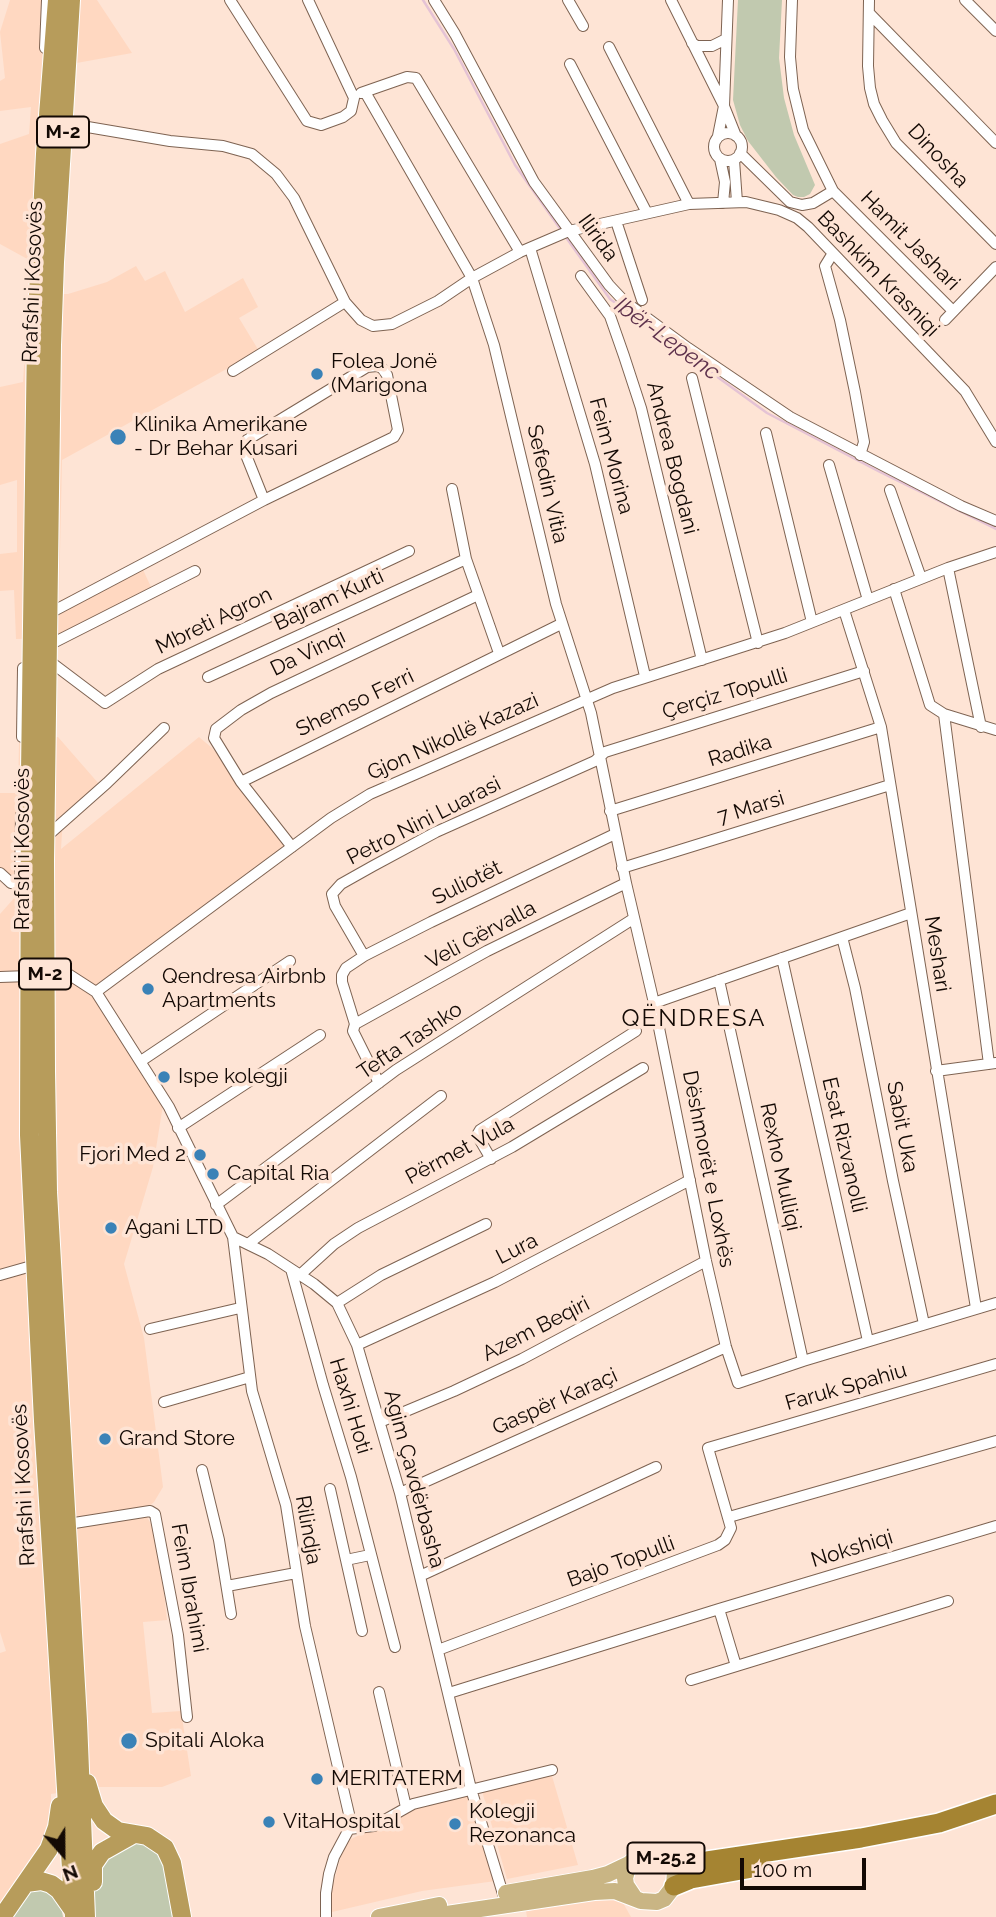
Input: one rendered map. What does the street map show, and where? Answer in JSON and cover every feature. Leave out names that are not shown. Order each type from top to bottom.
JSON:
[{"type":"highway","name":"Rrafshi i Kosovës","points":[[57,0],[44,167],[36,335],[25,885],[34,1265],[61,1715],[80,1913]]},
{"type":"highway","name":"Rrafshi i Kosovës","points":[[71,0],[55,262],[45,958],[48,1179],[78,1721],[80,1913]]},
{"type":"highway","points":[[2,1917],[49,1849],[57,1828],[60,1808],[58,1744],[61,1715]]},
{"type":"highway","points":[[78,1721],[84,1746],[88,1791],[94,1807],[111,1826],[154,1839],[165,1848],[172,1863],[181,1917]]},
{"type":"highway","points":[[667,1858],[684,1862],[707,1861],[860,1838],[939,1823],[996,1804]]},
{"type":"highway","points":[[674,1886],[691,1879],[725,1872],[902,1843],[957,1830],[996,1817]]},
{"type":"highway","points":[[26,1883],[41,1881],[51,1884],[80,1913],[93,1882],[93,1865],[98,1857],[134,1834]]},
{"type":"main road","name":"M-25.2","points":[[379,1917],[593,1878],[629,1864],[640,1854],[654,1853],[667,1858],[675,1871],[674,1886],[664,1899],[657,1902],[641,1901],[615,1891],[594,1892],[431,1917]]},
{"type":"main road","name":"M-25.2","points":[[629,1864],[626,1870],[626,1885],[634,1897]]},
{"type":"street","name":"Rrafshi i Kosovës","points":[[25,885],[29,306],[47,0]]},
{"type":"street","points":[[230,0],[307,121],[321,125],[343,117],[351,110],[354,104],[353,94],[307,0]]},
{"type":"street","name":"Ilirida","points":[[434,0],[455,34],[520,159],[609,285],[640,314],[790,416],[860,455],[996,521]]},
{"type":"street","points":[[568,0],[583,26]]},
{"type":"street","points":[[671,0],[741,144],[737,157],[737,202]]},
{"type":"street","points":[[723,203],[725,182],[720,159],[713,148],[724,106],[728,0]]},
{"type":"street","points":[[792,0],[790,57],[793,89],[803,130],[832,191]]},
{"type":"street","name":"Dinosha","points":[[869,0],[870,88],[882,120],[896,142],[996,244]]},
{"type":"street","points":[[965,0],[996,31]]},
{"type":"street","points":[[869,13],[996,143]]},
{"type":"street","points":[[692,43],[712,46],[726,39]]},
{"type":"street","points":[[609,47],[689,204]]},
{"type":"street","points":[[570,64],[647,213]]},
{"type":"street","name":"Feim Morina","points":[[365,92],[407,77],[416,78],[525,250],[595,464],[645,676]]},
{"type":"street","points":[[353,94],[365,92]]},
{"type":"street","name":"Sefedin Vitia","points":[[365,92],[472,278],[503,379],[561,624],[587,698]]},
{"type":"street","points":[[64,123],[170,141],[223,146],[252,154],[276,174],[294,198],[345,302],[233,371]]},
{"type":"street","points":[[718,136],[727,133],[736,136]]},
{"type":"street","points":[[720,159],[737,157]]},
{"type":"street","name":"Hamit Jashari","points":[[737,157],[790,202],[802,205],[813,203],[832,191],[953,311]]},
{"type":"street","name":"Bashkim Krasniqi","points":[[345,302],[366,324],[393,324],[438,301],[472,278],[569,231],[689,204],[746,202],[779,210],[797,218],[965,391],[996,442]]},
{"type":"street","points":[[617,221],[642,300]]},
{"type":"street","points":[[833,253],[825,266],[855,392],[864,442],[860,455]]},
{"type":"street","points":[[945,320],[996,267]]},
{"type":"street","name":"Andrea Bogdani","points":[[581,276],[610,317],[625,356],[641,408],[702,660]]},
{"type":"street","points":[[48,614],[264,500],[394,437],[398,430],[387,375],[382,368],[367,368],[247,440],[244,444],[246,455],[264,500]]},
{"type":"street","points":[[692,378],[758,643]]},
{"type":"street","points":[[766,433],[812,622]]},
{"type":"street","points":[[829,465],[868,600]]},
{"type":"street","points":[[452,489],[466,559],[499,653]]},
{"type":"street","points":[[890,490],[921,578]]},
{"type":"street","name":"Mbreti Agron","points":[[48,652],[105,703],[158,669],[409,551]]},
{"type":"street","name":"Gjon Nikollë Kazazi","points":[[96,992],[351,804],[370,794],[587,698],[645,676],[758,643],[921,578],[996,552]]},
{"type":"street","name":"Bajram Kurti","points":[[208,677],[466,559]]},
{"type":"street","points":[[948,568],[981,727]]},
{"type":"street","points":[[48,652],[194,571]]},
{"type":"street","points":[[894,589],[930,705],[944,713],[996,730]]},
{"type":"street","name":"Da Vinqi","points":[[241,782],[214,738],[220,726],[271,693],[478,595]]},
{"type":"street","name":"Meshari","points":[[844,610],[881,727],[976,1308]]},
{"type":"street","name":"Shemso Ferri","points":[[241,782],[561,624]]},
{"type":"street","name":"Çerçiz Topulli","points":[[600,757],[608,751],[864,671]]},
{"type":"street","name":"Dëshmorët e Loxhës","points":[[587,698],[625,883],[654,1003],[706,1261],[726,1347],[738,1384],[803,1361],[996,1303]]},
{"type":"street","points":[[936,1071],[992,1063],[944,713]]},
{"type":"street","name":"Radika","points":[[610,811],[881,727]]},
{"type":"street","points":[[46,837],[164,728]]},
{"type":"street","name":"Petro Nini Luarasi","points":[[364,956],[333,900],[335,889],[415,843],[600,757]]},
{"type":"street","points":[[241,782],[292,847]]},
{"type":"street","name":"7 Marsi","points":[[622,868],[890,785]]},
{"type":"street","name":"Suliotët","points":[[355,1024],[345,994],[342,975],[346,968],[364,956],[495,890],[615,834]]},
{"type":"street","points":[[0,873],[11,883],[25,885]]},
{"type":"street","name":"Veli Gërvalla","points":[[355,1024],[487,951],[625,883]]},
{"type":"street","points":[[654,1003],[911,914]]},
{"type":"street","name":"Tefta Tashko","points":[[216,1205],[413,1058],[634,919]]},
{"type":"street","name":"Sabit Uka","points":[[842,937],[855,988],[924,1324]]},
{"type":"street","points":[[45,958],[96,992],[169,1107],[233,1237]]},
{"type":"street","name":"Esat Rizvanolli","points":[[782,958],[868,1341]]},
{"type":"street","points":[[141,1061],[290,961]]},
{"type":"street","points":[[0,977],[29,976]]},
{"type":"street","name":"Rexho Mulliqi","points":[[719,981],[803,1361]]},
{"type":"street","points":[[355,1024],[355,1036],[379,1083]]},
{"type":"street","points":[[491,1158],[477,1135],[480,1130],[636,1031]]},
{"type":"street","points":[[178,1128],[320,1035]]},
{"type":"street","name":"Përmet Vula","points":[[296,1272],[358,1228],[491,1158],[643,1068]]},
{"type":"street","points":[[248,1244],[441,1096]]},
{"type":"street","name":"Lura","points":[[357,1345],[495,1282],[690,1180]]},
{"type":"street","points":[[337,1303],[381,1275],[486,1224]]},
{"type":"street","name":"Agim Çavdërbasha","points":[[233,1237],[296,1272],[337,1303],[357,1345],[400,1493],[471,1789],[503,1894]]},
{"type":"street","name":"Rilindja","points":[[233,1237],[250,1377],[260,1421],[286,1506],[305,1626],[349,1814],[349,1829]]},
{"type":"street","name":"Azem Beqiri","points":[[380,1422],[522,1359],[706,1261]]},
{"type":"street","points":[[0,1275],[34,1265]]},
{"type":"street","name":"Haxhi Hoti","points":[[296,1272],[323,1385],[351,1477],[394,1647]]},
{"type":"street","points":[[150,1329],[240,1308]]},
{"type":"street","name":"Gaspër Karaçi","points":[[400,1493],[726,1347]]},
{"type":"street","name":"Faruk Spahiu","points":[[729,1517],[708,1448],[996,1364]]},
{"type":"street","points":[[164,1402],[250,1377]]},
{"type":"street","points":[[729,1517],[996,1441]]},
{"type":"street","points":[[419,1576],[656,1466]]},
{"type":"street","points":[[202,1470],[231,1614]]},
{"type":"street","points":[[330,1489],[362,1631]]},
{"type":"street","name":"Feim Ibrahimi","points":[[68,1524],[150,1511],[157,1517],[178,1636],[187,1717]]},
{"type":"street","name":"Bajo Topulli","points":[[438,1650],[718,1545],[729,1534],[729,1517]]},
{"type":"street","name":"Nokshiqi","points":[[449,1693],[996,1526]]},
{"type":"street","points":[[346,1560],[370,1555]]},
{"type":"street","points":[[227,1586],[296,1573]]},
{"type":"street","points":[[691,1680],[948,1601]]},
{"type":"street","points":[[719,1609],[736,1666]]},
{"type":"street","points":[[379,1692],[406,1807]]},
{"type":"street","points":[[326,1917],[328,1874],[349,1829],[374,1826],[406,1807],[552,1770]]},
{"type":"shaded area","points":[[10,0],[97,0],[132,53],[60,66],[47,294],[68,294],[107,282],[136,266],[145,281],[165,271],[185,312],[243,278],[258,307],[239,318],[259,351],[62,460],[59,601],[139,561],[151,587],[60,638],[16,639],[14,590],[0,591],[0,554],[17,552],[17,480],[0,485],[0,387],[23,382],[31,261],[0,244],[0,144],[29,134],[31,107],[0,111],[0,81],[5,78],[0,32]]},
{"type":"shaded area","points":[[58,737],[99,784],[63,817],[61,849],[199,737],[241,782],[292,847],[96,992],[163,1105],[153,1167],[124,1264],[144,1338],[163,1487],[154,1502],[143,1511],[155,1530],[167,1620],[143,1622],[152,1713],[181,1711],[191,1776],[162,1787],[95,1787],[51,1794],[51,1830],[39,1853],[0,1905],[0,1653],[6,1651],[0,1632],[0,914],[16,896],[0,875],[0,793],[18,793],[19,743]]},
{"type":"shaded area","points":[[552,1776],[578,1865],[507,1879],[482,1791]]},
{"type":"shaded area","points":[[478,1793],[503,1880],[422,1891],[332,1912],[332,1888],[344,1846],[351,1839],[412,1810]]},
{"type":"shaded area","points":[[602,1899],[622,1901],[631,1917],[527,1917],[526,1911]]},
{"type":"green space","points":[[738,0],[782,0],[779,58],[784,98],[794,135],[815,185],[810,194],[804,197],[793,195],[776,177],[748,141],[740,125],[733,100]]},
{"type":"green space","points":[[133,1843],[145,1845],[159,1853],[164,1862],[174,1917],[94,1917],[93,1876],[96,1865]]},
{"type":"green space","points":[[33,1886],[59,1895],[63,1917],[7,1917]]},
{"type":"waterway","name":"Ibër-Lepenc","points":[[423,0],[454,49],[515,165],[561,230]]},
{"type":"waterway","name":"Ibër-Lepenc","points":[[565,236],[610,299],[767,413],[996,529]]},
{"type":"place","name":"Folea Jonë (Marigona","points":[[317,374]]},
{"type":"place","name":"Klinika Amerikane - Dr Behar Kusari","points":[[118,437]]},
{"type":"place","name":"Qendresa Airbnb Apartments","points":[[148,989]]},
{"type":"place","name":"Ispe kolegji","points":[[164,1077]]},
{"type":"place","name":"Fjori Med 2","points":[[200,1155]]},
{"type":"place","name":"Capital Ria","points":[[213,1174]]},
{"type":"place","name":"Agani LTD","points":[[111,1228]]},
{"type":"place","name":"Grand Store","points":[[105,1439]]},
{"type":"place","name":"Spitali Aloka","points":[[129,1741]]},
{"type":"place","name":"MERITATERM","points":[[317,1779]]},
{"type":"place","name":"VitaHospital","points":[[269,1822]]},
{"type":"place","name":"Kolegji Rezonanca","points":[[455,1824]]},
{"type":"district","name":"QËNDRESA","points":[[694,1019]]}]
